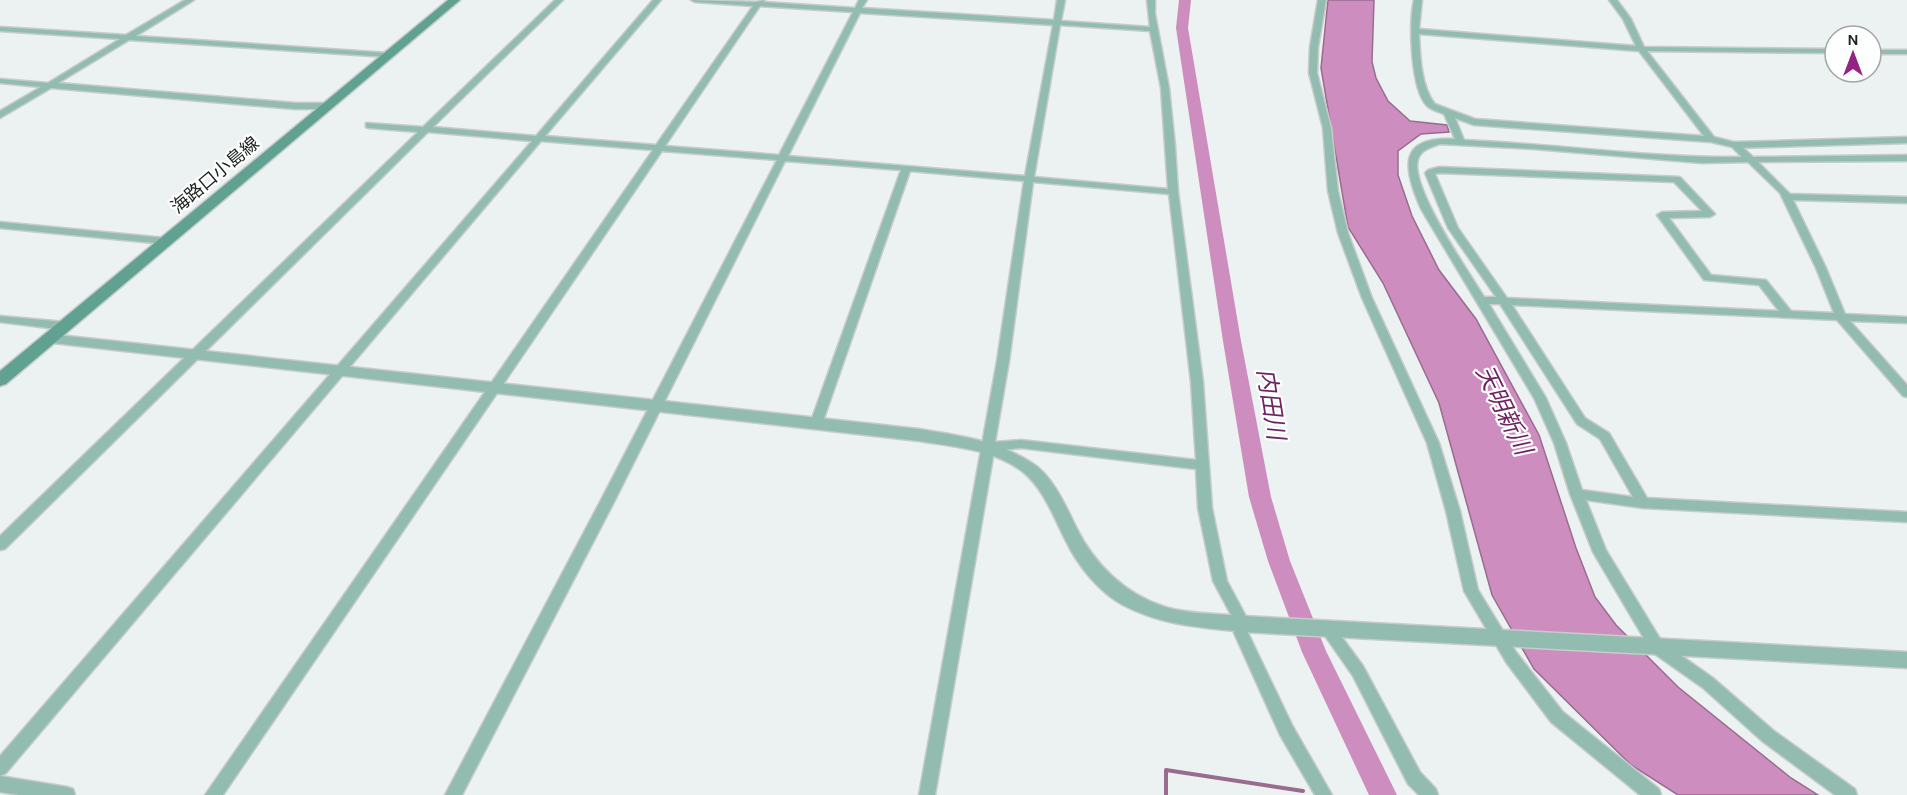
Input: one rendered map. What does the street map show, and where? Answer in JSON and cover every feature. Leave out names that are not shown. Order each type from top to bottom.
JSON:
[{"type":"main road","name":"海路口小島線","points":[[0,380],[455,0]]},
{"type":"street","points":[[0,115],[190,0]]},
{"type":"street","points":[[0,545],[192,355],[559,0]]},
{"type":"street","points":[[0,768],[657,0]]},
{"type":"street","points":[[694,0],[760,2],[858,11],[1153,29]]},
{"type":"street","points":[[453,795],[608,501],[654,406],[863,0]]},
{"type":"street","points":[[927,795],[988,447],[1029,180],[1061,0]]},
{"type":"street","points":[[1151,0],[1153,29],[1166,99],[1173,192],[1197,382],[1205,508],[1220,581],[1243,624],[1241,633],[1286,730],[1324,795]]},
{"type":"street","points":[[1322,0],[1314,47],[1313,73],[1327,128],[1333,191],[1343,233],[1367,298],[1433,443],[1453,511],[1471,591],[1499,639],[1557,717],[1653,795]]},
{"type":"street","points":[[1418,0],[1414,31],[1418,65],[1427,102],[1449,115],[1474,122],[1711,139],[1735,145],[1907,140]]},
{"type":"street","points":[[1613,0],[1628,19],[1641,49],[1711,139]]},
{"type":"street","points":[[213,795],[760,2]]},
{"type":"street","points":[[0,29],[388,55]]},
{"type":"street","points":[[1414,31],[1641,49],[1823,51]]},
{"type":"street","points":[[1883,52],[1907,52]]},
{"type":"street","points":[[0,81],[296,106],[327,106]]},
{"type":"street","points":[[1449,115],[1460,141]]},
{"type":"street","points":[[369,125],[1173,192]]},
{"type":"street","points":[[1849,795],[1768,736],[1708,684],[1657,647],[1600,552],[1560,443],[1540,398],[1426,208],[1412,171],[1416,151],[1426,144],[1439,141],[1702,160],[1907,158]]},
{"type":"street","points":[[1735,145],[1787,197],[1821,268],[1841,318],[1907,393]]},
{"type":"street","points":[[816,424],[906,168]]},
{"type":"street","points":[[1643,503],[1605,436],[1581,421],[1505,303],[1453,228],[1431,171],[1677,179],[1710,214],[1662,215],[1708,278],[1762,282],[1788,315]]},
{"type":"street","points":[[1787,197],[1907,200]]},
{"type":"street","points":[[0,225],[165,241]]},
{"type":"street","points":[[1480,300],[1505,303],[1907,320]]},
{"type":"street","points":[[0,320],[65,326]]},
{"type":"street","points":[[49,339],[919,435],[988,447],[1021,444],[1202,465]]},
{"type":"street","points":[[988,447],[1029,468],[1038,477],[1054,498],[1087,561],[1113,589],[1138,604],[1165,615],[1243,624],[1907,660]]},
{"type":"street","points":[[1577,494],[1643,503],[1907,517]]},
{"type":"street","points":[[1328,629],[1358,671],[1414,778],[1430,795]]},
{"type":"street","points":[[0,784],[67,795]]},
{"type":"water","name":"天明新川","points":[[1328,0],[1374,0],[1372,62],[1376,78],[1388,101],[1410,121],[1447,125],[1449,132],[1421,134],[1398,151],[1398,175],[1412,216],[1439,270],[1476,319],[1539,435],[1576,548],[1595,597],[1616,625],[1678,687],[1791,778],[1818,795],[1678,795],[1631,765],[1534,669],[1492,595],[1439,403],[1383,283],[1348,227],[1321,68]]},
{"type":"waterway","name":"内田川","points":[[1185,0],[1182,28],[1232,341],[1260,497],[1279,561],[1314,652],[1383,795]]},
{"type":"waterway","points":[[1166,795],[1166,770],[1303,791]]}]
